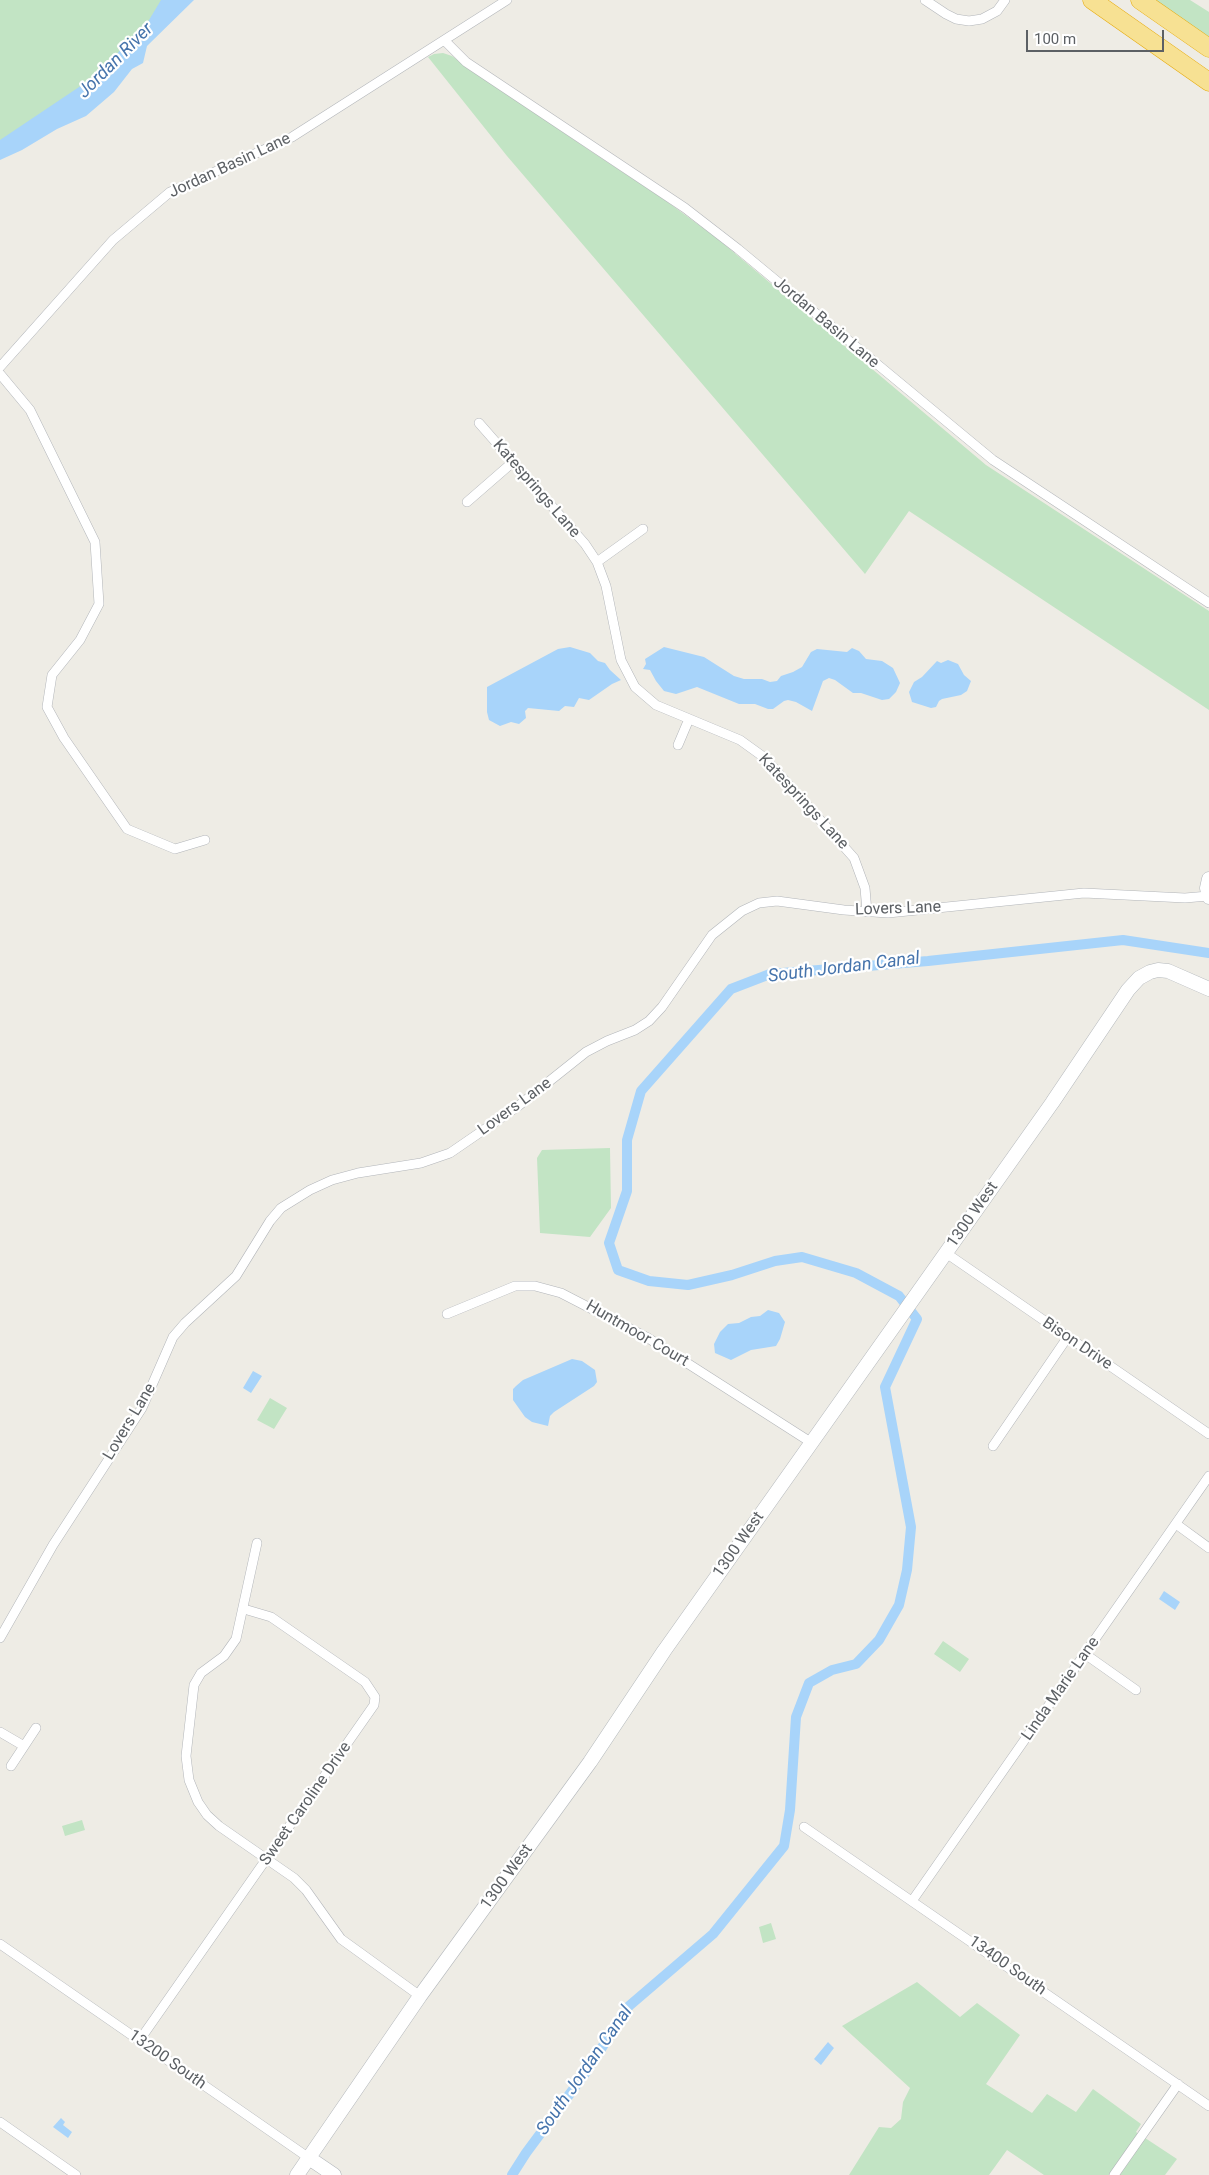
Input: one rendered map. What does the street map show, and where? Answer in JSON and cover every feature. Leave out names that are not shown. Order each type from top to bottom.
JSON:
[{"type":"highway","points":[[1092,0],[1209,82]]},
{"type":"highway","points":[[1140,0],[1209,48]]},
{"type":"street","name":"Jordan Basin Lane","points":[[0,367],[113,240],[170,192],[292,137],[507,0]]},
{"type":"street","points":[[925,0],[956,19],[968,21],[982,19],[997,11],[1005,0]]},
{"type":"street","name":"Jordan Basin Lane","points":[[445,40],[466,62],[685,208],[738,249],[994,460],[1209,603]]},
{"type":"street","points":[[0,374],[30,410],[95,542],[99,604],[80,640],[52,675],[47,707],[64,738],[127,829],[174,849],[205,840]]},
{"type":"street","name":"Katesprings Lane","points":[[479,423],[585,544],[597,562],[606,586],[622,660],[630,678],[648,700],[664,710],[740,740],[772,764],[854,858],[863,880],[867,912]]},
{"type":"street","points":[[467,502],[513,462]]},
{"type":"street","points":[[597,562],[644,529]]},
{"type":"street","points":[[678,745],[688,719]]},
{"type":"street","points":[[1209,879],[1207,888],[1209,897]]},
{"type":"street","name":"Lovers Lane","points":[[0,1638],[58,1538],[142,1408],[151,1392],[160,1363],[173,1337],[185,1323],[236,1276],[270,1221],[281,1208],[310,1190],[345,1176],[421,1163],[450,1153],[524,1102],[586,1052],[607,1041],[636,1030],[649,1022],[662,1007],[712,935],[730,918],[750,907],[769,901],[784,901],[888,913],[1084,893],[1185,898],[1209,897]]},
{"type":"street","name":"1300 West","points":[[297,2175],[420,1996],[590,1762],[664,1651],[914,1299],[1133,984],[1150,972],[1163,970],[1209,988]]},
{"type":"street","name":"Bison Drive","points":[[946,1253],[1209,1434]]},
{"type":"street","name":"Huntmoor Court","points":[[447,1314],[515,1286],[535,1286],[560,1293],[648,1338],[812,1442]]},
{"type":"street","points":[[993,1446],[1067,1338]]},
{"type":"street","name":"Linda Marie Lane","points":[[912,1901],[1209,1476]]},
{"type":"street","points":[[1176,1524],[1209,1548]]},
{"type":"street","points":[[257,1543],[240,1628],[231,1647],[224,1656],[201,1672],[194,1685],[186,1769],[198,1802],[218,1826],[294,1878],[306,1890],[341,1939],[420,1996]]},
{"type":"street","name":"Sweet Caroline Drive","points":[[139,2041],[370,1712],[375,1696],[366,1682],[271,1617],[244,1609]]},
{"type":"street","points":[[1085,1654],[1136,1690]]},
{"type":"street","points":[[11,1766],[36,1728]]},
{"type":"street","points":[[0,1732],[24,1746]]},
{"type":"street","name":"13400 South","points":[[804,1827],[1209,2106]]},
{"type":"street","name":"13200 South","points":[[0,1944],[334,2175]]},
{"type":"street","points":[[1114,2175],[1178,2084]]},
{"type":"street","points":[[0,2122],[76,2175]]},
{"type":"green space","points":[[0,0],[174,0],[103,75],[0,145]]},
{"type":"green space","points":[[1152,0],[1190,0],[1209,12],[1209,37]]},
{"type":"green space","points":[[443,53],[452,56],[662,198],[718,239],[986,465],[1209,611],[1209,710],[909,511],[865,574],[507,156],[428,57]]},
{"type":"green space","points":[[610,1148],[611,1208],[590,1237],[540,1233],[537,1158],[542,1150]]},
{"type":"green space","points":[[270,1398],[287,1408],[274,1429],[257,1420]]},
{"type":"green space","points":[[943,1641],[969,1659],[960,1672],[934,1654]]},
{"type":"green space","points":[[82,1820],[85,1830],[65,1836],[62,1826]]},
{"type":"green space","points":[[771,1923],[776,1939],[763,1943],[759,1927]]},
{"type":"green space","points":[[917,1982],[960,2017],[977,2003],[1020,2035],[986,2084],[1032,2113],[1047,2094],[1076,2112],[1093,2089],[1141,2124],[1136,2132],[1177,2159],[1165,2175],[1044,2175],[1007,2150],[989,2175],[849,2175],[879,2127],[891,2128],[901,2119],[903,2102],[910,2088],[842,2026]]},
{"type":"water","name":"Jordan River","points":[[161,0],[194,0],[147,46],[143,63],[132,69],[114,92],[86,116],[57,129],[22,150],[0,160],[0,140],[94,77],[108,65],[130,38],[146,25]]},
{"type":"water","points":[[570,647],[590,653],[598,661],[605,663],[621,680],[589,700],[579,698],[574,707],[565,706],[559,711],[528,708],[525,711],[526,718],[519,724],[511,722],[500,726],[489,720],[487,712],[487,687],[558,649]]},
{"type":"water","points":[[664,647],[704,657],[734,676],[744,679],[762,679],[770,682],[777,681],[781,676],[802,667],[811,652],[817,649],[847,652],[852,648],[859,651],[866,659],[882,661],[893,668],[900,683],[896,692],[889,699],[882,700],[861,693],[853,693],[829,678],[823,681],[812,711],[796,702],[788,700],[773,709],[768,709],[755,704],[739,704],[697,687],[676,694],[664,691],[650,670],[643,669],[646,664],[645,659]]},
{"type":"water","points":[[948,660],[958,664],[964,675],[971,681],[967,691],[961,695],[942,699],[936,707],[931,708],[912,702],[909,692],[914,682],[922,677],[937,661],[941,663]]},
{"type":"water","points":[[768,1310],[779,1313],[785,1322],[776,1346],[751,1350],[731,1360],[715,1353],[714,1344],[720,1332],[728,1324],[739,1323],[751,1317],[760,1316]]},
{"type":"water","points":[[572,1359],[582,1361],[595,1370],[597,1382],[594,1386],[554,1412],[550,1416],[548,1426],[532,1422],[525,1417],[513,1400],[513,1389],[523,1380]]},
{"type":"water","points":[[253,1371],[262,1376],[251,1393],[243,1388]]},
{"type":"water","points":[[1164,1591],[1180,1602],[1175,1610],[1159,1599]]},
{"type":"water","points":[[828,2042],[834,2048],[821,2065],[814,2059]]},
{"type":"water","points":[[61,2118],[65,2122],[63,2125],[72,2132],[68,2138],[53,2127]]},
{"type":"waterway","name":"South Jordan Canal","points":[[512,2175],[586,2072],[629,2006],[713,1934],[784,1846],[790,1810],[796,1717],[809,1683],[832,1670],[856,1664],[879,1640],[899,1605],[907,1570],[911,1527],[885,1387],[917,1319],[899,1296],[856,1273],[802,1257],[775,1261],[732,1275],[688,1285],[649,1281],[618,1270],[609,1243],[627,1191],[627,1140],[641,1091],[731,989],[770,974],[928,961],[1123,940],[1209,953]]}]
